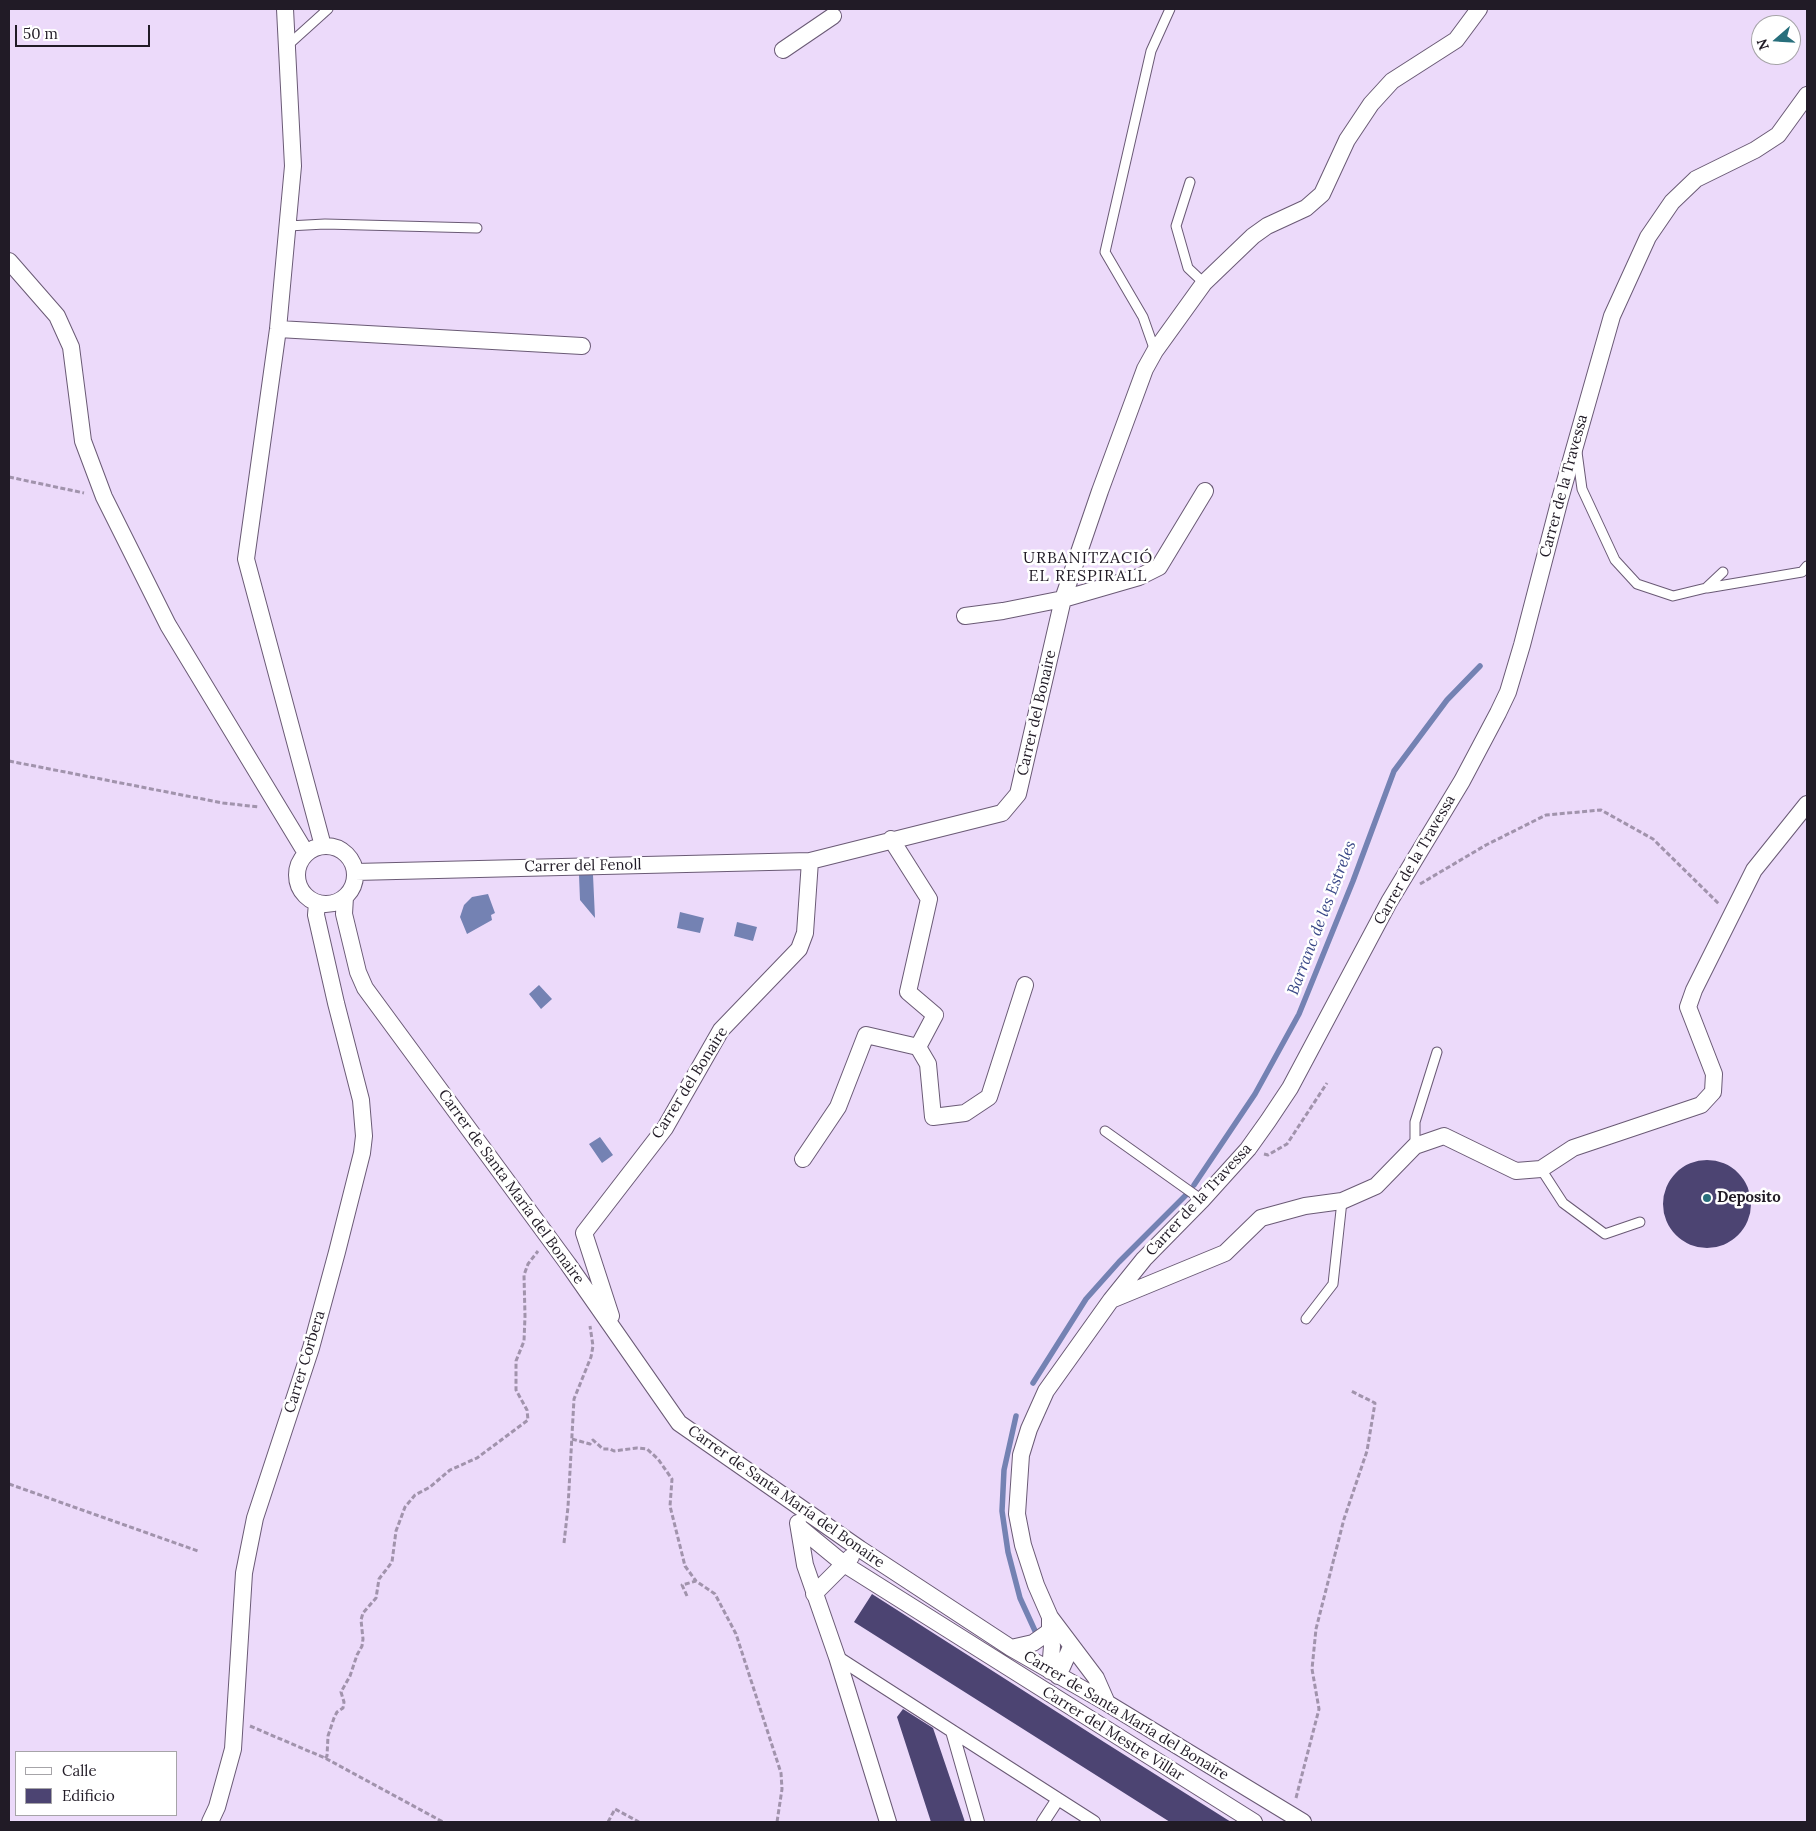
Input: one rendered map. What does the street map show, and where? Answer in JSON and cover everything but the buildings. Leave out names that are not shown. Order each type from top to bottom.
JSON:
[{"type":"street","points":[[285,9],[293,166],[278,329],[246,559],[323,846]]},
{"type":"street","name":"Carrer del Bonaire","points":[[618,1338],[584,1233],[665,1128],[720,1030],[799,949],[805,933],[810,860],[1002,813],[1018,794],[1063,599],[1145,369],[1155,351],[1204,283],[1253,236],[1267,226],[1306,208],[1322,194],[1347,140],[1371,104],[1392,81],[1456,40],[1479,9]]},
{"type":"street","points":[[783,50],[836,11]]},
{"type":"street","name":"Carrer de la Travessa","points":[[1054,1673],[1050,1624],[1025,1553],[1017,1514],[1022,1455],[1029,1429],[1046,1391],[1111,1300],[1144,1258],[1202,1200],[1248,1149],[1290,1088],[1389,902],[1462,781],[1498,713],[1508,692],[1522,645],[1560,499],[1612,316],[1648,237],[1672,202],[1696,179],[1755,150],[1778,135],[1807,95]]},
{"type":"street","points":[[9,262],[57,316],[71,347],[82,441],[104,497],[168,625],[306,853]]},
{"type":"street","points":[[278,329],[582,346]]},
{"type":"street","points":[[965,616],[1003,611],[1063,599],[1139,577],[1159,568],[1205,491]]},
{"type":"street","points":[[1111,1300],[1226,1253],[1261,1218],[1305,1206],[1342,1201],[1376,1186],[1415,1146],[1444,1136],[1516,1171],[1541,1168],[1573,1148],[1701,1105],[1713,1092],[1714,1074],[1688,1006],[1694,990],[1754,870],[1807,804]]},
{"type":"street","points":[[891,839],[929,899],[908,992],[935,1015],[918,1048]]},
{"type":"street","points":[[323,846],[332,846],[341,850],[353,863],[355,872],[355,881],[345,897],[327,904],[308,898],[302,892],[297,874],[298,865],[306,853],[316,847],[323,846]]},
{"type":"street","name":"Carrer del Fenoll","points":[[355,872],[810,860]]},
{"type":"street","name":"Carrer de Santa María del Bonaire","points":[[345,897],[344,914],[358,972],[365,988],[547,1235],[679,1423],[860,1549],[1010,1648],[1107,1704],[1297,1819]]},
{"type":"street","name":"Carrer Corbera","points":[[210,1822],[217,1807],[233,1750],[244,1573],[255,1518],[311,1348],[362,1153],[364,1136],[361,1100],[316,916],[317,902]]},
{"type":"street","points":[[803,1159],[838,1107],[866,1035],[918,1048],[928,1064],[933,1117],[965,1113],[989,1097],[1025,985]]},
{"type":"street","points":[[794,1503],[805,1565],[837,1657],[888,1822]]},
{"type":"street","name":"Carrer del Mestre Villar","points":[[799,1527],[844,1564],[1254,1822]]},
{"type":"street","points":[[814,1594],[860,1549]]},
{"type":"street","points":[[1010,1648],[1033,1643],[1050,1624]]},
{"type":"street","name":"Carrer de la Travessa","points":[[1050,1624],[1096,1678],[1107,1704]]},
{"type":"street","points":[[1054,1673],[1071,1647]]},
{"type":"street","points":[[837,1657],[1094,1822]]},
{"type":"street","points":[[952,1731],[978,1822]]},
{"type":"street","points":[[1043,1822],[1058,1799]]},
{"type":"lane","points":[[287,46],[328,9]]},
{"type":"lane","points":[[1155,351],[1143,317],[1105,252],[1151,51],[1170,9]]},
{"type":"lane","points":[[1190,182],[1176,226],[1188,268],[1204,283]]},
{"type":"lane","points":[[288,226],[325,224],[477,228]]},
{"type":"lane","points":[[1576,444],[1582,489],[1615,560],[1637,584],[1673,596],[1706,588],[1802,572],[1807,566]]},
{"type":"lane","points":[[1706,588],[1723,572]]},
{"type":"lane","points":[[1415,1146],[1415,1122],[1437,1052]]},
{"type":"lane","points":[[1105,1131],[1202,1200]]},
{"type":"lane","points":[[1541,1168],[1563,1203],[1604,1234],[1640,1222]]},
{"type":"lane","points":[[1306,1319],[1333,1284],[1342,1201]]},
{"type":"path","points":[[9,476],[104,497]]},
{"type":"path","points":[[9,761],[223,803],[280,810]]},
{"type":"path","points":[[1413,888],[1486,845],[1546,815],[1601,810],[1653,838],[1731,916]]},
{"type":"path","points":[[1248,1149],[1248,1152],[1268,1155],[1287,1144],[1327,1083]]},
{"type":"path","points":[[324,1758],[327,1756],[328,1736],[334,1718],[337,1712],[343,1708],[344,1702],[341,1692],[350,1676],[362,1646],[361,1620],[363,1613],[376,1598],[379,1579],[392,1562],[397,1525],[405,1507],[415,1494],[430,1487],[450,1470],[477,1458],[528,1420],[527,1410],[516,1390],[516,1362],[524,1341],[524,1275],[528,1264],[547,1235]]},
{"type":"path","points":[[564,1543],[574,1400],[593,1346],[590,1325],[596,1304]]},
{"type":"path","points":[[1297,1819],[1319,1708],[1312,1669],[1316,1629],[1344,1519],[1367,1451],[1375,1403],[1351,1391]]},
{"type":"path","points":[[572,1439],[590,1444],[594,1440],[603,1449],[614,1451],[637,1448],[646,1449],[658,1459],[672,1479],[670,1506],[685,1566],[696,1581],[715,1594],[736,1634],[781,1773],[782,1789],[777,1822]]},
{"type":"path","points":[[9,1484],[198,1551]]},
{"type":"path","points":[[687,1596],[682,1585],[696,1581]]},
{"type":"path","points":[[236,1720],[324,1758],[443,1822]]},
{"type":"path","points":[[608,1822],[615,1809],[639,1822]]},
{"type":"water","points":[[579,875],[593,875],[595,918],[580,900]]},
{"type":"water","points":[[488,894],[495,913],[491,915],[492,920],[467,934],[460,917],[464,905],[472,897]]},
{"type":"water","points":[[680,912],[704,918],[700,933],[677,928]]},
{"type":"water","points":[[737,922],[757,927],[753,941],[734,936]]},
{"type":"water","points":[[539,985],[552,999],[541,1009],[529,994]]},
{"type":"water","points":[[600,1137],[613,1155],[602,1163],[589,1144]]},
{"type":"waterway","name":"Barranc de les Estreles","points":[[1194,1185],[1255,1094],[1299,1014],[1353,881],[1394,771],[1447,700],[1480,666]]},
{"type":"waterway","name":"Barranc de les Estreles","points":[[1033,1383],[1086,1299],[1119,1262],[1186,1195]]},
{"type":"waterway","name":"Barranc de les Estreles","points":[[1016,1416],[1004,1470],[1002,1511],[1008,1552],[1020,1598],[1036,1633]]},
{"type":"place","name":"Deposito","points":[[1707,1198]]},
{"type":"district","name":"URBANITZACIÓ EL RESPIRALL","points":[[1088,567]]}]
